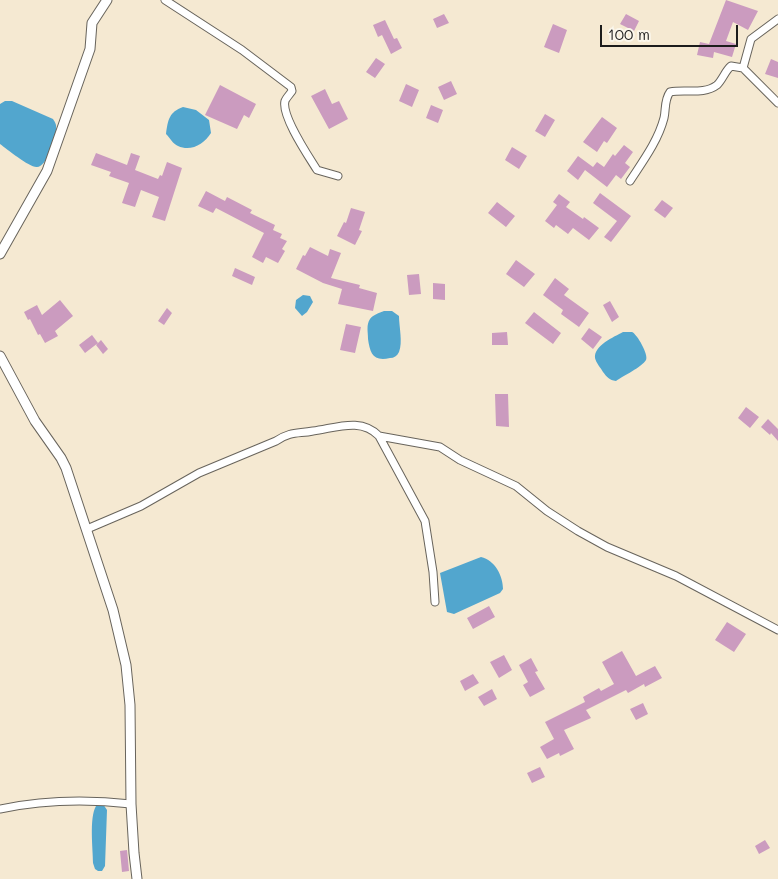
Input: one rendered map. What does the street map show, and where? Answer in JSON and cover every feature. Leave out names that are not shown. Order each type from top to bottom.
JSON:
[{"type":"street","points":[[0,254],[47,171],[90,49],[92,23],[107,0]]},
{"type":"street","points":[[165,0],[242,50],[291,87],[292,91],[285,101],[285,109],[291,127],[318,170],[338,176]]},
{"type":"street","points":[[743,68],[751,39],[778,19]]},
{"type":"street","points":[[630,180],[651,150],[664,119],[667,97],[670,92],[704,90],[715,86],[731,66],[743,68],[778,102]]},
{"type":"street","points":[[0,356],[35,421],[61,458],[87,529],[113,610],[126,665],[130,705],[131,804],[134,862],[138,879]]},
{"type":"street","points":[[87,529],[141,506],[199,473],[276,441],[292,432],[313,431],[337,425],[361,425],[374,431],[379,436],[425,521],[433,572],[435,602]]},
{"type":"street","points":[[379,436],[440,447],[460,460],[516,486],[547,511],[607,547],[676,576],[778,630]]},
{"type":"street","points":[[0,809],[41,802],[104,801],[131,804]]},
{"type":"water","points":[[5,101],[12,101],[53,119],[56,128],[52,146],[41,166],[34,167],[29,165],[0,144],[0,104]]},
{"type":"water","points":[[183,107],[196,110],[209,120],[211,133],[205,141],[197,146],[183,148],[173,142],[166,134],[170,117],[175,111]]},
{"type":"water","points":[[303,295],[310,296],[313,302],[302,316],[295,308],[296,300]]},
{"type":"water","points":[[384,311],[392,311],[399,316],[401,339],[397,355],[393,358],[380,359],[371,352],[368,329],[371,318]]},
{"type":"water","points":[[623,332],[632,332],[637,337],[646,354],[646,360],[641,366],[616,381],[608,378],[595,358],[601,345]]},
{"type":"water","points":[[481,557],[490,561],[497,569],[502,579],[503,589],[500,593],[454,614],[447,612],[440,573]]},
{"type":"water","points":[[103,804],[107,810],[105,866],[102,871],[98,871],[93,863],[92,826],[96,806]]},
{"type":"building","points":[[726,0],[758,11],[748,30],[733,22],[726,41],[736,44],[732,57],[714,52],[713,58],[697,55],[700,42],[709,44]]},
{"type":"building","points":[[444,14],[449,23],[437,28],[433,19]]},
{"type":"building","points":[[626,14],[639,21],[634,31],[620,24]]},
{"type":"building","points":[[385,20],[394,39],[397,38],[402,48],[391,54],[382,35],[378,37],[373,25]]},
{"type":"building","points":[[553,24],[567,30],[559,53],[544,47]]},
{"type":"building","points":[[376,58],[385,64],[375,78],[366,72]]},
{"type":"building","points":[[771,59],[778,62],[778,78],[765,74]]},
{"type":"building","points":[[451,81],[457,94],[444,100],[438,87]]},
{"type":"building","points":[[406,84],[419,90],[412,107],[399,101]]},
{"type":"building","points":[[220,85],[256,104],[249,118],[244,115],[237,129],[205,115]]},
{"type":"building","points":[[325,89],[332,104],[339,101],[348,119],[329,129],[311,96]]},
{"type":"building","points":[[431,105],[443,110],[438,123],[426,118]]},
{"type":"building","points":[[545,114],[555,120],[545,137],[535,131]]},
{"type":"building","points":[[602,117],[617,128],[607,143],[604,141],[597,152],[583,142]]},
{"type":"building","points":[[624,145],[633,152],[625,163],[630,167],[621,179],[616,175],[607,187],[585,170],[578,180],[567,171],[578,156],[593,167],[597,162],[604,167],[613,154],[615,156]]},
{"type":"building","points":[[512,147],[527,156],[519,169],[505,160]]},
{"type":"building","points":[[96,153],[127,165],[131,153],[140,156],[135,170],[158,179],[160,175],[162,176],[167,162],[182,168],[165,221],[152,217],[159,197],[141,190],[135,207],[122,203],[129,183],[109,176],[111,172],[91,165]]},
{"type":"building","points":[[206,191],[225,201],[227,197],[252,210],[250,213],[275,225],[273,230],[282,234],[280,238],[287,241],[282,249],[285,251],[278,263],[266,257],[263,263],[252,257],[264,233],[216,208],[213,213],[198,206]]},
{"type":"building","points":[[600,193],[631,216],[611,242],[604,237],[617,221],[593,203]]},
{"type":"building","points":[[559,194],[570,202],[566,207],[599,228],[589,240],[573,228],[568,234],[556,225],[554,228],[545,221],[557,205],[553,202]]},
{"type":"building","points":[[662,200],[673,208],[665,218],[654,210]]},
{"type":"building","points":[[497,202],[515,216],[506,227],[488,213]]},
{"type":"building","points":[[351,208],[365,212],[359,230],[362,231],[355,245],[337,236],[344,222],[346,223]]},
{"type":"building","points":[[310,247],[328,256],[330,249],[341,253],[331,278],[360,285],[359,288],[377,293],[373,311],[338,304],[342,289],[323,283],[296,269],[303,255],[305,256]]},
{"type":"building","points":[[516,260],[535,274],[524,287],[506,274]]},
{"type":"building","points":[[235,268],[255,277],[252,285],[232,276]]},
{"type":"building","points":[[419,274],[421,294],[409,295],[407,275]]},
{"type":"building","points":[[555,278],[569,289],[564,295],[589,313],[579,327],[561,314],[563,310],[543,295]]},
{"type":"building","points":[[433,283],[445,284],[445,300],[433,299]]},
{"type":"building","points":[[60,300],[73,316],[55,331],[58,336],[45,343],[24,312],[37,305],[42,315]]},
{"type":"building","points":[[610,301],[619,317],[612,322],[603,305]]},
{"type":"building","points":[[167,308],[172,313],[164,325],[158,321]]},
{"type":"building","points":[[534,312],[561,333],[553,344],[525,323]]},
{"type":"building","points":[[346,324],[361,327],[355,353],[340,350]]},
{"type":"building","points":[[589,328],[602,337],[593,349],[581,339]]},
{"type":"building","points":[[507,332],[508,345],[492,345],[492,333]]},
{"type":"building","points":[[92,335],[98,343],[85,353],[79,345]]},
{"type":"building","points":[[101,340],[108,349],[103,354],[96,345]]},
{"type":"building","points":[[495,394],[508,394],[509,427],[496,426]]},
{"type":"building","points":[[746,407],[759,417],[750,428],[738,418]]},
{"type":"building","points":[[768,419],[778,429],[778,441],[771,433],[770,435],[761,427]]},
{"type":"building","points":[[489,606],[495,617],[473,629],[467,618]]},
{"type":"building","points":[[727,622],[746,634],[734,652],[715,640]]},
{"type":"building","points":[[622,651],[636,676],[655,666],[662,678],[645,687],[644,684],[628,693],[626,690],[586,710],[591,718],[564,730],[574,749],[560,756],[559,753],[547,759],[540,747],[554,739],[545,722],[585,702],[583,697],[599,688],[601,691],[614,684],[602,662]]},
{"type":"building","points":[[504,655],[512,670],[499,678],[490,662]]},
{"type":"building","points":[[531,658],[538,671],[535,672],[545,689],[530,697],[523,685],[528,682],[519,665]]},
{"type":"building","points":[[473,674],[479,683],[465,691],[460,681]]},
{"type":"building","points":[[492,689],[497,699],[484,706],[478,697]]},
{"type":"building","points":[[643,703],[648,714],[636,720],[630,709]]},
{"type":"building","points":[[540,767],[545,777],[532,783],[527,773]]},
{"type":"building","points":[[765,840],[770,848],[759,854],[755,846]]},
{"type":"building","points":[[127,850],[129,871],[122,872],[120,851]]}]
